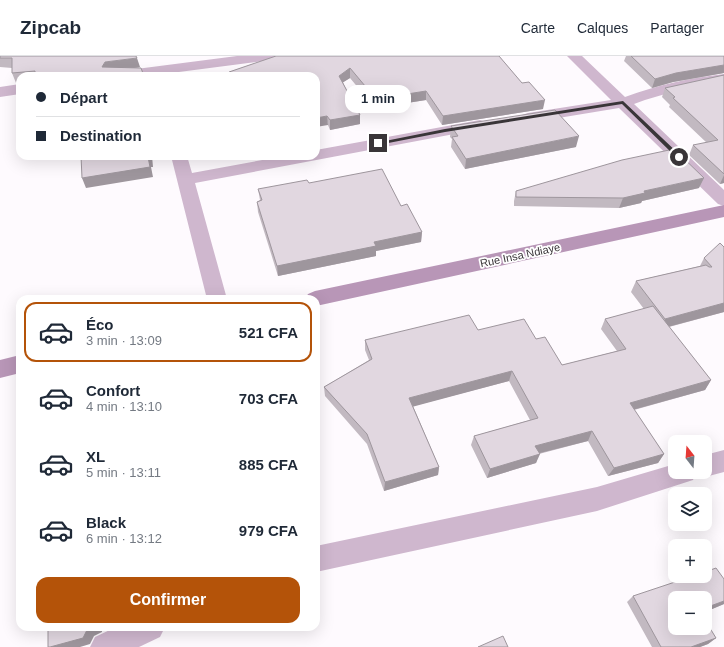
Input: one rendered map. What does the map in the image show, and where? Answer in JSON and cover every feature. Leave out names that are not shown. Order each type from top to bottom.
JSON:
[{"type":"main road","name":"Rue Insa Ndiaye","points":[[320,298],[724,211]]},
{"type":"main road","points":[[0,369],[16,365]]},
{"type":"street","points":[[132,72],[155,67],[271,56]]},
{"type":"street","points":[[574,56],[724,200]]},
{"type":"street","points":[[320,154],[507,121],[623,103],[650,93],[694,82],[724,78]]},
{"type":"street","points":[[0,92],[16,90]]},
{"type":"street","points":[[180,160],[215,295]]},
{"type":"street","points":[[185,180],[290,160]]},
{"type":"street","points":[[712,464],[724,461]]},
{"type":"street","points":[[320,558],[597,499],[668,477]]},
{"type":"street","points":[[105,647],[141,631]]},
{"type":"building","points":[[0,56],[136,56],[137,58],[105,62],[102,67],[141,68],[142,72],[35,71],[12,73],[12,58],[0,58]]},
{"type":"building","points":[[276,56],[499,56],[522,83],[529,82],[545,100],[443,116],[426,91],[376,99],[350,68],[339,76],[360,115],[330,120],[327,116],[320,117],[320,72],[229,72]]},
{"type":"building","points":[[631,56],[724,56],[724,65],[676,73],[655,79]]},
{"type":"building","points":[[724,75],[724,174],[693,145],[718,140],[673,98],[675,97],[665,88]]},
{"type":"building","points":[[555,110],[579,136],[466,159],[452,137],[458,136],[451,126]]},
{"type":"building","points":[[674,149],[704,178],[644,191],[645,193],[623,198],[516,197],[516,191],[622,160]]},
{"type":"building","points":[[81,160],[149,160],[150,167],[82,178]]},
{"type":"building","points":[[382,169],[401,206],[407,204],[422,232],[374,242],[376,246],[277,266],[257,202],[262,200],[258,189],[307,180],[309,183]]},
{"type":"building","points":[[720,243],[724,247],[724,303],[665,319],[636,281],[706,265],[712,267],[704,258]]},
{"type":"building","points":[[653,306],[711,380],[630,403],[664,454],[614,468],[592,431],[535,446],[540,454],[490,469],[474,436],[538,418],[512,371],[409,398],[439,467],[385,482],[367,434],[324,387],[372,359],[365,340],[469,315],[478,330],[524,319],[536,339],[545,337],[562,365],[626,349],[605,319]]},
{"type":"building","points":[[716,568],[724,579],[724,601],[712,605],[712,591],[668,591],[668,635],[712,635],[712,631],[716,638],[691,647],[661,647],[633,596],[672,583],[712,583],[712,569]]},
{"type":"building","points":[[48,631],[86,631],[83,638],[48,647]]},
{"type":"building","points":[[503,636],[508,647],[478,647]]},
{"type":"route","points":[[378,143],[623,103],[679,157]]}]
